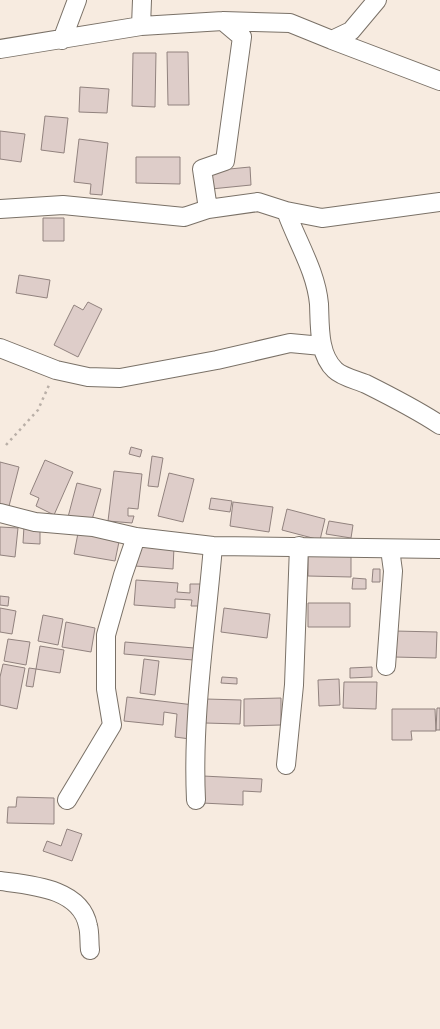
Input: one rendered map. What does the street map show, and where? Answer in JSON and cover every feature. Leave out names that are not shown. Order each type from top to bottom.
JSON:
[{"type":"street","points":[[62,40],[77,0]]},
{"type":"street","points":[[141,26],[142,0]]},
{"type":"street","points":[[332,40],[351,31],[377,0]]},
{"type":"street","points":[[0,49],[141,26],[223,21],[290,23],[440,81]]},
{"type":"street","points":[[208,209],[202,169],[225,161],[242,37],[223,21]]},
{"type":"street","points":[[0,208],[62,205],[184,217],[208,209],[258,202],[286,211],[322,218],[440,202]]},
{"type":"street","points":[[286,211],[297,240],[313,272],[319,304],[318,322],[322,346],[335,370],[411,406],[440,425]]},
{"type":"street","points":[[0,348],[56,370],[88,377],[120,378],[217,360],[290,343],[322,346]]},
{"type":"street","points":[[0,513],[35,522],[93,527],[136,536],[213,546],[440,549]]},
{"type":"street","points":[[67,800],[112,725],[106,688],[106,635],[136,536]]},
{"type":"street","points":[[196,800],[194,754],[197,704],[204,650],[213,546]]},
{"type":"street","points":[[286,765],[294,685],[300,546]]},
{"type":"street","points":[[386,666],[393,571],[390,549]]},
{"type":"street","points":[[0,881],[46,887],[78,905],[88,925],[90,950]]},
{"type":"path","points":[[6,445],[38,410],[56,370]]},
{"type":"building","points":[[167,52],[188,52],[189,105],[168,105]]},
{"type":"building","points":[[133,53],[156,53],[155,107],[132,106]]},
{"type":"building","points":[[80,87],[109,89],[107,113],[79,112]]},
{"type":"building","points":[[45,116],[68,118],[64,153],[41,150]]},
{"type":"building","points":[[0,131],[25,134],[21,162],[0,159]]},
{"type":"building","points":[[79,139],[108,143],[102,195],[90,194],[91,184],[74,182]]},
{"type":"building","points":[[136,157],[180,157],[180,184],[136,183]]},
{"type":"building","points":[[250,167],[251,185],[211,189],[209,171]]},
{"type":"building","points":[[43,218],[64,218],[64,241],[43,241]]},
{"type":"building","points":[[19,275],[50,280],[47,298],[16,293]]},
{"type":"building","points":[[88,302],[102,309],[78,357],[54,345],[74,305],[83,310]]},
{"type":"building","points":[[131,447],[142,450],[140,457],[129,454]]},
{"type":"building","points":[[152,456],[163,458],[158,487],[148,486]]},
{"type":"building","points":[[45,460],[73,472],[54,515],[36,506],[39,498],[30,494]]},
{"type":"building","points":[[0,462],[19,467],[8,510],[0,508]]},
{"type":"building","points":[[114,471],[142,474],[138,509],[128,508],[128,516],[134,516],[132,523],[108,521]]},
{"type":"building","points":[[169,473],[194,479],[183,522],[158,516]]},
{"type":"building","points":[[77,483],[101,489],[91,523],[68,517]]},
{"type":"building","points":[[211,498],[232,501],[230,512],[209,509]]},
{"type":"building","points":[[233,502],[273,507],[269,532],[230,526]]},
{"type":"building","points":[[287,509],[325,519],[320,540],[282,530]]},
{"type":"building","points":[[329,521],[353,525],[351,538],[326,534]]},
{"type":"building","points":[[24,526],[40,527],[40,544],[23,543]]},
{"type":"building","points":[[0,527],[18,528],[15,557],[0,555]]},
{"type":"building","points":[[79,528],[120,537],[115,561],[74,554]]},
{"type":"building","points":[[136,545],[174,547],[173,569],[135,566]]},
{"type":"building","points":[[308,551],[351,552],[351,577],[308,576]]},
{"type":"building","points":[[373,569],[380,569],[380,582],[372,582]]},
{"type":"building","points":[[353,578],[366,579],[366,589],[352,589]]},
{"type":"building","points":[[136,580],[178,583],[177,592],[190,593],[190,584],[201,584],[199,606],[191,606],[192,600],[175,599],[175,608],[134,605]]},
{"type":"building","points":[[0,596],[9,597],[8,606],[0,605]]},
{"type":"building","points":[[308,603],[350,603],[350,627],[308,627]]},
{"type":"building","points":[[0,608],[16,611],[12,634],[0,632]]},
{"type":"building","points":[[224,608],[270,614],[267,638],[221,632]]},
{"type":"building","points":[[43,615],[63,619],[58,645],[38,641]]},
{"type":"building","points":[[66,622],[95,628],[91,652],[62,647]]},
{"type":"building","points":[[395,631],[437,632],[436,658],[394,657]]},
{"type":"building","points":[[8,639],[30,642],[26,665],[4,661]]},
{"type":"building","points":[[125,642],[194,648],[193,660],[124,654]]},
{"type":"building","points":[[40,646],[64,650],[60,673],[36,669]]},
{"type":"building","points":[[144,659],[159,661],[155,695],[140,693]]},
{"type":"building","points":[[3,664],[25,668],[17,709],[0,705],[0,677]]},
{"type":"building","points":[[372,667],[372,677],[350,678],[350,668]]},
{"type":"building","points":[[29,668],[36,669],[33,687],[26,686]]},
{"type":"building","points":[[222,677],[237,678],[237,684],[221,683]]},
{"type":"building","points":[[339,679],[340,705],[319,706],[318,680]]},
{"type":"building","points":[[344,682],[377,682],[376,709],[343,708]]},
{"type":"building","points":[[127,697],[194,705],[190,739],[175,737],[177,714],[164,712],[163,725],[124,721]]},
{"type":"building","points":[[281,698],[281,725],[244,726],[244,699]]},
{"type":"building","points":[[206,699],[241,700],[240,724],[205,723]]},
{"type":"building","points":[[437,708],[440,708],[440,730],[436,730]]},
{"type":"building","points":[[392,709],[435,709],[436,731],[411,731],[412,740],[392,740]]},
{"type":"building","points":[[203,776],[262,779],[261,792],[243,791],[243,805],[202,803]]},
{"type":"building","points":[[17,797],[54,798],[54,824],[7,823],[8,807],[16,807]]},
{"type":"building","points":[[67,829],[82,834],[72,861],[43,851],[47,841],[61,846]]}]
